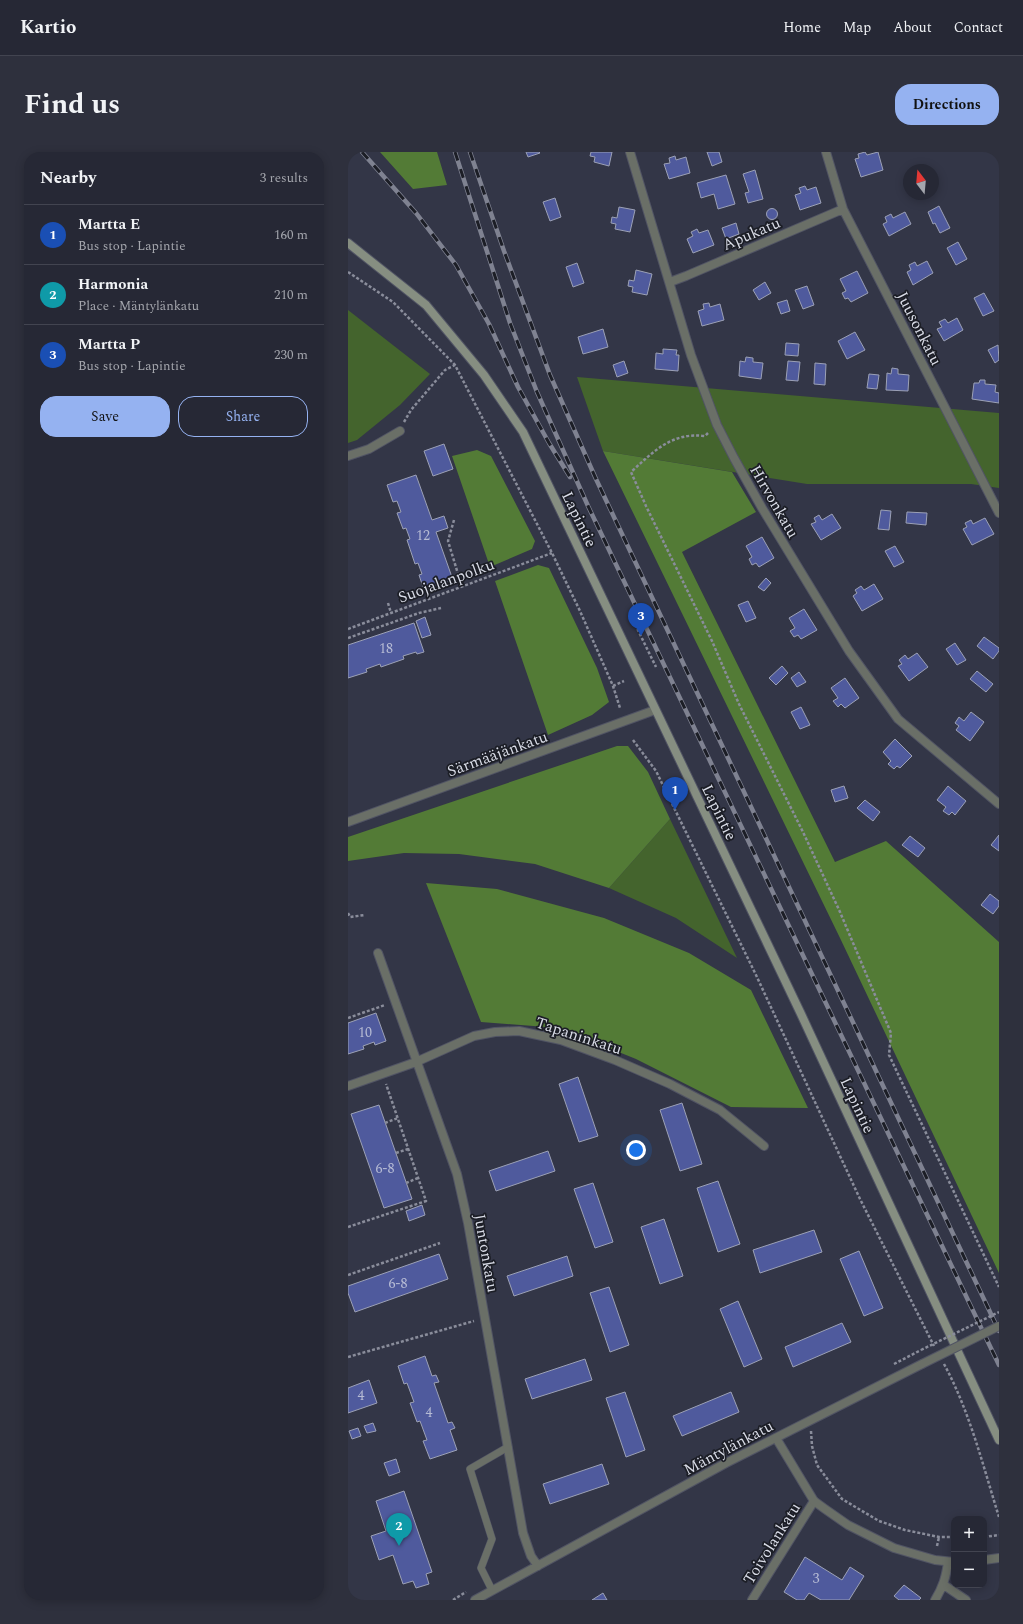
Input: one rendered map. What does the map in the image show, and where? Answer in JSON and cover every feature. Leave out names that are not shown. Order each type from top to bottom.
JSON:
[{"type":"main road","name":"Lapintie","points":[[348,243],[426,304],[484,375],[523,432],[801,1014],[999,1440]]},
{"type":"street","name":"Hirvonkatu","points":[[630,152],[691,355],[717,425],[762,508],[849,651],[898,719],[999,804]]},
{"type":"street","name":"Juusonkatu","points":[[826,152],[843,209],[999,513]]},
{"type":"street","name":"Apukatu","points":[[670,282],[843,209]]},
{"type":"street","points":[[348,456],[369,448],[400,431]]},
{"type":"street","name":"Särmääjänkatu","points":[[348,822],[655,710]]},
{"type":"street","name":"Juntonkatu","points":[[378,953],[456,1174],[468,1223],[523,1533],[531,1556],[538,1566]]},
{"type":"street","name":"Tapaninkatu","points":[[348,1086],[416,1062],[474,1036],[495,1032],[519,1031],[561,1040],[615,1060],[670,1084],[720,1110],[764,1146]]},
{"type":"street","name":"Mäntylänkatu","points":[[475,1600],[726,1463],[999,1326]]},
{"type":"street","points":[[776,1438],[814,1501],[848,1525],[894,1548],[951,1562],[944,1585],[935,1600]]},
{"type":"street","name":"Toivolankatu","points":[[752,1600],[814,1501]]},
{"type":"street","points":[[987,1560],[999,1558]]},
{"type":"street","points":[[944,1585],[966,1600]]},
{"type":"lane","points":[[492,1590],[481,1568],[492,1539],[470,1468],[508,1447]]},
{"type":"path","points":[[348,272],[394,302],[454,366],[552,553],[580,611],[613,686],[620,708]]},
{"type":"path","points":[[400,431],[411,410],[445,370],[454,366]]},
{"type":"path","points":[[717,425],[705,436],[690,434],[666,443],[632,472],[646,506],[712,641],[739,704],[803,832],[840,912],[891,1033],[889,1055],[999,1287]]},
{"type":"path","points":[[454,520],[448,541],[462,587]]},
{"type":"path","name":"Suojalanpolku","points":[[348,628],[552,553]]},
{"type":"path","points":[[388,603],[391,613]]},
{"type":"path","points":[[348,638],[419,613],[441,608]]},
{"type":"path","points":[[633,620],[656,667]]},
{"type":"path","points":[[613,686],[624,681]]},
{"type":"path","points":[[633,740],[656,770],[756,975],[860,1199],[938,1352]]},
{"type":"path","points":[[348,913],[350,916],[365,915]]},
{"type":"path","points":[[348,1018],[395,1002]]},
{"type":"path","points":[[348,1226],[426,1201],[383,1074]]},
{"type":"path","points":[[385,1123],[398,1118]]},
{"type":"path","points":[[396,1153],[408,1149]]},
{"type":"path","points":[[406,1183],[418,1178]]},
{"type":"path","points":[[348,1275],[440,1243]]},
{"type":"path","points":[[921,1350],[999,1312]]},
{"type":"path","points":[[348,1357],[484,1318]]},
{"type":"path","points":[[941,1359],[952,1378],[968,1419],[997,1506],[999,1517]]},
{"type":"path","points":[[811,1430],[812,1446],[817,1466],[842,1499],[879,1521],[906,1530],[939,1537],[951,1537]]},
{"type":"path","points":[[987,1536],[999,1535]]},
{"type":"path","points":[[937,1546],[939,1537]]},
{"type":"green space","points":[[380,152],[437,152],[447,185],[413,189]]},
{"type":"green space","points":[[348,310],[430,374],[400,405],[357,440],[348,443]]},
{"type":"green space","points":[[577,377],[999,413],[999,488],[971,484],[807,484],[603,451]]},
{"type":"green space","points":[[477,450],[491,456],[535,541],[532,549],[490,567],[452,456]]},
{"type":"green space","points":[[603,451],[732,472],[756,512],[682,552],[835,862],[886,841],[999,942],[999,1273],[840,938]]},
{"type":"green space","points":[[538,565],[549,568],[597,668],[609,702],[592,715],[548,735],[495,581]]},
{"type":"green space","points":[[617,746],[628,746],[648,772],[670,819],[609,888],[535,864],[459,854],[404,853],[348,861],[348,837]]},
{"type":"green space","points":[[670,819],[737,958],[676,918],[609,888]]},
{"type":"green space","points":[[426,883],[497,889],[604,918],[689,953],[751,990],[808,1108],[731,1107],[636,1059],[559,1028],[481,1022]]},
{"type":"building","points":[[526,152],[539,152],[540,153],[528,157]]},
{"type":"building","points":[[591,152],[612,152],[609,166],[594,162],[595,157],[590,156]]},
{"type":"building","points":[[707,152],[719,152],[722,162],[712,166]]},
{"type":"building","points":[[865,152],[867,155],[878,152],[883,170],[861,177],[855,159],[859,158],[858,154]]},
{"type":"building","points":[[675,156],[676,160],[686,157],[690,173],[669,179],[664,164],[670,163],[669,158]]},
{"type":"building","points":[[755,170],[763,199],[748,203],[745,193],[749,192],[743,174]]},
{"type":"building","points":[[726,175],[735,204],[718,209],[714,194],[701,198],[697,183]]},
{"type":"building","points":[[805,186],[807,190],[816,187],[821,203],[800,210],[795,195],[801,193],[799,188]]},
{"type":"building","points":[[555,198],[561,217],[550,221],[543,202]]},
{"type":"building","points":[[939,206],[950,228],[940,233],[935,223],[933,224],[928,212]]},
{"type":"building","points":[[619,207],[635,210],[630,232],[615,229],[616,224],[611,223],[612,217],[617,218]]},
{"type":"building","points":[[770,209],[774,209],[776,210],[776,218],[770,219],[767,216],[767,212]]},
{"type":"building","points":[[905,212],[911,224],[889,236],[883,224],[887,222],[885,217],[891,214],[893,218]]},
{"type":"building","points":[[736,223],[739,234],[726,239],[722,228]]},
{"type":"building","points":[[697,229],[699,233],[708,230],[714,245],[693,253],[687,239],[693,236],[691,232]]},
{"type":"building","points":[[958,242],[967,259],[956,265],[947,248]]},
{"type":"building","points":[[927,261],[933,273],[913,285],[907,272],[911,270],[909,265],[915,262],[917,266]]},
{"type":"building","points":[[577,263],[584,283],[573,287],[566,267]]},
{"type":"building","points":[[636,270],[652,274],[647,295],[632,292],[633,287],[628,286],[629,280],[634,281]]},
{"type":"building","points":[[857,271],[868,293],[851,302],[848,298],[845,299],[842,293],[846,291],[840,279]]},
{"type":"building","points":[[765,282],[771,293],[759,300],[753,290]]},
{"type":"building","points":[[807,286],[814,305],[803,309],[795,290]]},
{"type":"building","points":[[984,293],[994,311],[983,316],[974,298]]},
{"type":"building","points":[[787,300],[790,311],[781,314],[777,303]]},
{"type":"building","points":[[709,303],[710,307],[720,304],[724,320],[702,326],[698,311],[704,309],[703,304]]},
{"type":"building","points":[[957,318],[963,330],[944,341],[937,329],[942,327],[939,322],[945,319],[948,323]]},
{"type":"building","points":[[603,329],[608,347],[583,354],[578,337]]},
{"type":"building","points":[[855,332],[865,350],[847,359],[838,341]]},
{"type":"building","points":[[786,343],[799,344],[798,356],[785,355]]},
{"type":"building","points":[[998,345],[999,360],[995,363],[988,350]]},
{"type":"building","points":[[663,349],[677,350],[676,355],[679,355],[678,371],[655,369],[656,353],[663,354]]},
{"type":"building","points":[[746,357],[753,358],[753,362],[763,363],[761,379],[739,376],[740,361],[745,362]]},
{"type":"building","points":[[624,361],[628,373],[617,377],[613,365]]},
{"type":"building","points":[[788,361],[800,362],[798,381],[786,380]]},
{"type":"building","points":[[815,363],[826,364],[825,385],[814,384]]},
{"type":"building","points":[[892,368],[898,369],[898,374],[909,375],[908,391],[886,390],[887,373],[891,374]]},
{"type":"building","points":[[869,374],[879,375],[877,389],[867,388]]},
{"type":"building","points":[[980,380],[985,380],[985,384],[996,385],[995,392],[999,393],[999,403],[972,399],[974,383],[979,383]]},
{"type":"building","points":[[444,444],[453,469],[433,476],[424,451]]},
{"type":"building","points":[[416,475],[432,520],[444,516],[448,528],[436,532],[453,580],[424,590],[419,575],[422,574],[418,563],[415,564],[407,540],[410,539],[406,528],[403,529],[397,513],[401,512],[397,501],[393,502],[387,485]]},
{"type":"building","points":[[881,510],[891,511],[889,530],[878,529]]},
{"type":"building","points":[[907,512],[927,513],[926,525],[906,523]]},
{"type":"building","points":[[832,514],[841,528],[821,540],[811,524],[816,522],[814,518],[819,515],[822,520]]},
{"type":"building","points":[[985,518],[994,534],[972,545],[963,529],[967,527],[965,523],[971,520],[973,524]]},
{"type":"building","points":[[762,537],[774,558],[759,567],[756,563],[752,565],[749,559],[752,557],[746,546]]},
{"type":"building","points":[[895,546],[904,562],[894,567],[885,551]]},
{"type":"building","points":[[766,578],[771,583],[764,591],[758,587]]},
{"type":"building","points":[[874,584],[883,599],[862,611],[853,596],[857,593],[855,590],[861,586],[864,590]]},
{"type":"building","points":[[748,601],[756,618],[746,622],[738,605]]},
{"type":"building","points":[[804,609],[817,630],[801,639],[798,635],[794,637],[790,631],[795,628],[789,618]]},
{"type":"building","points":[[425,617],[431,635],[422,638],[416,621]]},
{"type":"building","points":[[414,623],[424,652],[417,654],[416,652],[403,656],[404,659],[381,667],[380,664],[366,669],[367,672],[348,678],[348,645]]},
{"type":"building","points":[[984,637],[999,648],[999,651],[993,659],[977,646]]},
{"type":"building","points":[[955,643],[966,660],[957,665],[946,649]]},
{"type":"building","points":[[917,653],[928,667],[909,681],[898,666],[902,664],[899,660],[905,655],[908,659]]},
{"type":"building","points":[[782,666],[788,673],[776,685],[769,678]]},
{"type":"building","points":[[977,671],[993,684],[986,692],[970,679]]},
{"type":"building","points":[[799,672],[806,682],[797,687],[791,678]]},
{"type":"building","points":[[845,678],[859,698],[845,708],[841,704],[838,707],[833,701],[838,698],[831,688]]},
{"type":"building","points":[[801,707],[810,725],[800,729],[791,712]]},
{"type":"building","points":[[971,712],[984,722],[970,741],[956,730],[959,726],[955,723],[959,717],[964,721]]},
{"type":"building","points":[[895,739],[912,756],[900,768],[897,766],[894,769],[888,764],[891,761],[883,752]]},
{"type":"building","points":[[844,786],[848,798],[835,802],[831,790]]},
{"type":"building","points":[[948,786],[966,801],[955,815],[952,812],[949,815],[943,811],[946,807],[937,800]]},
{"type":"building","points":[[865,800],[880,812],[873,821],[857,808]]},
{"type":"building","points":[[999,835],[999,851],[991,845]]},
{"type":"building","points":[[910,836],[925,848],[918,857],[902,845]]},
{"type":"building","points":[[990,894],[999,901],[999,906],[993,914],[981,905]]},
{"type":"building","points":[[376,1013],[386,1041],[375,1045],[374,1042],[363,1046],[364,1049],[348,1054],[348,1023]]},
{"type":"building","points":[[578,1077],[598,1136],[579,1142],[559,1084]]},
{"type":"building","points":[[682,1103],[702,1164],[680,1171],[660,1110]]},
{"type":"building","points":[[379,1105],[412,1199],[384,1208],[351,1114]]},
{"type":"building","points":[[548,1151],[555,1171],[496,1191],[489,1171]]},
{"type":"building","points":[[718,1181],[740,1244],[718,1252],[697,1188]]},
{"type":"building","points":[[593,1183],[613,1242],[595,1248],[574,1189]]},
{"type":"building","points":[[422,1205],[425,1215],[409,1221],[406,1211]]},
{"type":"building","points":[[664,1219],[683,1276],[660,1284],[641,1227]]},
{"type":"building","points":[[814,1230],[822,1252],[760,1273],[753,1250]]},
{"type":"building","points":[[859,1251],[883,1308],[864,1316],[840,1259]]},
{"type":"building","points":[[439,1254],[448,1279],[355,1312],[348,1293],[348,1286]]},
{"type":"building","points":[[567,1256],[573,1276],[514,1296],[507,1276]]},
{"type":"building","points":[[609,1287],[629,1345],[610,1352],[590,1293]]},
{"type":"building","points":[[738,1301],[762,1359],[744,1367],[720,1309]]},
{"type":"building","points":[[842,1323],[851,1342],[793,1367],[785,1347]]},
{"type":"building","points":[[425,1356],[432,1376],[436,1375],[439,1382],[434,1383],[448,1423],[452,1422],[455,1428],[450,1430],[457,1450],[430,1459],[423,1441],[427,1440],[420,1421],[417,1422],[410,1403],[414,1402],[407,1383],[404,1384],[398,1366]]},
{"type":"building","points":[[585,1359],[592,1380],[532,1399],[525,1379]]},
{"type":"building","points":[[369,1380],[377,1403],[348,1413],[348,1388]]},
{"type":"building","points":[[625,1392],[645,1450],[626,1457],[606,1398]]},
{"type":"building","points":[[731,1392],[739,1412],[682,1436],[673,1416]]},
{"type":"building","points":[[373,1423],[376,1431],[367,1433],[364,1426]]},
{"type":"building","points":[[358,1428],[361,1436],[352,1439],[349,1431]]},
{"type":"building","points":[[396,1459],[400,1472],[389,1476],[384,1463]]},
{"type":"building","points":[[602,1464],[609,1484],[550,1504],[543,1484]]},
{"type":"building","points":[[404,1491],[432,1572],[426,1574],[429,1584],[416,1588],[413,1581],[403,1584],[393,1555],[379,1560],[371,1536],[386,1531],[376,1501]]},
{"type":"building","points":[[805,1557],[842,1580],[850,1567],[864,1576],[849,1600],[821,1600],[809,1593],[804,1600],[797,1600],[784,1592]]},
{"type":"building","points":[[904,1585],[921,1598],[919,1600],[899,1600],[894,1596]]},
{"type":"building","points":[[603,1593],[607,1600],[592,1600]]},
{"type":"railway","points":[[362,152],[416,213],[456,265],[489,324],[518,387],[570,477]]},
{"type":"railway","points":[[455,152],[510,323],[537,392],[588,506],[999,1365]]},
{"type":"railway","points":[[470,152],[504,251],[550,375],[596,479],[999,1331]]},
{"type":"place","name":"Martta P","points":[[641,636]]},
{"type":"place","name":"Martta E","points":[[675,810]]},
{"type":"place","name":"Harmonia","points":[[399,1546]]}]
